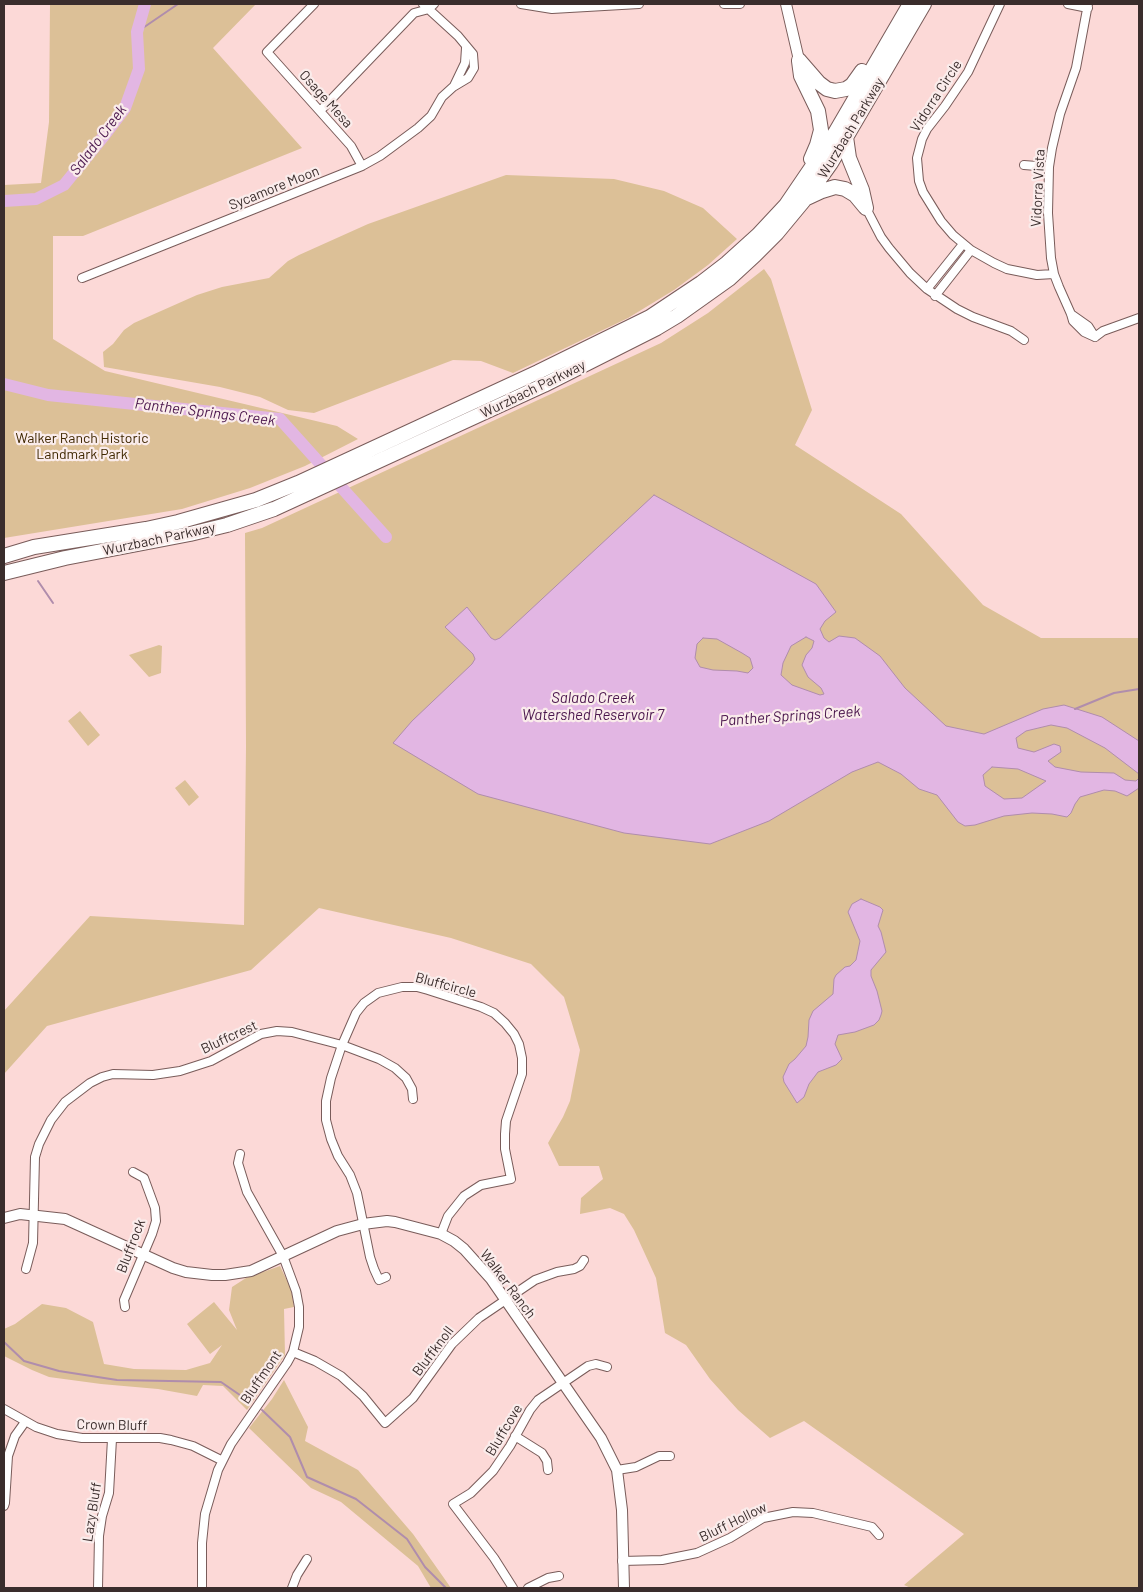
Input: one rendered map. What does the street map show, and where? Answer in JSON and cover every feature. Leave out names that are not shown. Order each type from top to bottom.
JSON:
[{"type":"highway","points":[[799,60],[827,89],[835,91],[846,89],[858,78],[903,4]]},
{"type":"highway","name":"Wurzbach Parkway","points":[[4,574],[65,558],[157,541],[227,525],[274,509],[544,385],[657,328],[701,301],[729,279],[801,185],[835,133],[910,4]]},
{"type":"highway","name":"Wurzbach Parkway","points":[[4,556],[34,547],[178,522],[220,512],[256,500],[298,483],[538,372],[650,317],[777,233],[806,198],[831,163],[924,4]]},
{"type":"highway","points":[[799,60],[802,76],[818,111],[820,130],[817,145],[801,185]]},
{"type":"highway","points":[[846,137],[849,158],[862,190],[866,208]]},
{"type":"highway","points":[[806,198],[834,187],[845,189],[855,195],[866,208]]},
{"type":"highway","points":[[4,550],[34,547]]},
{"type":"highway","points":[[4,581],[40,565]]},
{"type":"street","name":"Osage Mesa","points":[[314,4],[267,52],[351,146],[362,166]]},
{"type":"street","points":[[414,13],[416,4]]},
{"type":"street","points":[[521,4],[552,9],[640,4]]},
{"type":"street","points":[[724,4],[740,4]]},
{"type":"street","points":[[786,4],[799,60]]},
{"type":"street","name":"Vidorra Circle","points":[[1000,4],[968,72],[950,100],[927,129],[918,148],[916,158],[918,175],[923,192],[941,222],[971,250],[1007,269],[1037,276],[1054,274]]},
{"type":"street","points":[[1068,4],[1088,6]]},
{"type":"street","points":[[320,111],[414,13],[429,6]]},
{"type":"street","name":"Sycamore Moon","points":[[82,278],[362,166],[380,156],[426,121],[438,103],[453,87],[465,63],[466,48],[458,36],[429,6]]},
{"type":"street","name":"Vidorra Vista","points":[[1088,6],[1076,68],[1055,131],[1049,167],[1049,238],[1054,274],[1071,314],[1088,326],[1095,337],[1103,331],[1139,318]]},
{"type":"street","points":[[1024,165],[1049,167]]},
{"type":"street","points":[[866,208],[889,248],[910,273],[927,289],[973,317],[1011,330],[1024,340]]},
{"type":"street","points":[[927,289],[963,244]]},
{"type":"street","points":[[936,296],[971,250]]},
{"type":"street","points":[[946,265],[954,271]]},
{"type":"street","name":"Bluffcircle","points":[[386,1277],[379,1280],[374,1269],[354,1184],[334,1148],[326,1120],[328,1092],[352,1019],[364,1003],[378,993],[402,986],[423,988],[494,1013],[505,1023],[519,1044],[522,1058],[522,1074],[506,1121],[504,1134],[511,1179],[482,1185],[464,1196],[448,1216],[441,1234]]},
{"type":"street","name":"Bluffcrest","points":[[26,1269],[33,1243],[35,1157],[39,1144],[57,1111],[90,1082],[113,1074],[153,1075],[180,1071],[211,1061],[254,1037],[269,1032],[292,1032],[371,1055],[395,1068],[410,1084],[414,1093],[413,1099]]},
{"type":"street","name":"Bluffmont","points":[[202,1588],[202,1543],[206,1514],[221,1460],[287,1363],[293,1352],[299,1328],[299,1307],[296,1292],[283,1256],[247,1192],[238,1163],[240,1154]]},
{"type":"street","name":"Bluffrock","points":[[126,1307],[124,1300],[156,1221],[155,1208],[144,1178],[133,1172]]},
{"type":"street","name":"Walker Ranch","points":[[4,1218],[20,1214],[54,1217],[76,1223],[173,1268],[212,1275],[238,1274],[251,1270],[337,1231],[363,1224],[395,1222],[441,1234],[464,1250],[491,1279],[601,1438],[617,1470],[622,1510],[624,1588]]},
{"type":"street","name":"Bluffknoll","points":[[293,1352],[315,1361],[341,1376],[363,1396],[385,1423],[414,1398],[452,1344],[479,1318],[535,1280],[557,1272],[574,1269],[580,1266],[584,1260]]},
{"type":"street","name":"Bluffcove","points":[[513,1588],[494,1558],[453,1504],[471,1492],[493,1472],[534,1405],[588,1366],[596,1364],[607,1367]]},
{"type":"street","name":"Crown Bluff","points":[[4,1409],[25,1422],[57,1434],[82,1438],[160,1438],[192,1446],[221,1460]]},
{"type":"street","points":[[4,1506],[6,1503],[8,1456],[15,1436],[25,1422]]},
{"type":"street","points":[[515,1436],[542,1453],[547,1461],[548,1470]]},
{"type":"street","name":"Lazy Bluff","points":[[98,1588],[99,1536],[102,1516],[109,1493],[112,1439]]},
{"type":"street","points":[[617,1470],[636,1467],[659,1456],[670,1456]]},
{"type":"street","name":"Bluff Hollow","points":[[622,1562],[662,1560],[697,1553],[730,1538],[764,1518],[792,1512],[822,1514],[872,1527],[879,1535]]},
{"type":"street","points":[[292,1588],[297,1575],[307,1559]]},
{"type":"street","points":[[528,1588],[548,1578],[559,1576]]},
{"type":"green space","name":"Walker Ranch Historic Landmark Park","points":[[50,4],[256,4],[213,48],[302,148],[83,236],[53,236],[53,339],[105,371],[337,426],[358,439],[305,466],[250,488],[182,509],[4,538],[4,185],[41,183],[49,122]]},
{"type":"green space","points":[[506,175],[614,179],[664,191],[703,208],[737,239],[708,265],[674,290],[628,318],[513,373],[481,361],[453,360],[314,413],[288,410],[260,397],[220,387],[104,367],[103,352],[113,344],[124,330],[134,323],[197,295],[222,287],[269,278],[288,261],[299,255],[368,224]]},
{"type":"green space","points":[[764,269],[771,279],[812,410],[795,445],[901,514],[983,605],[1041,638],[1139,638],[1139,1588],[911,1588],[904,1585],[964,1534],[804,1421],[770,1438],[738,1410],[710,1379],[686,1345],[665,1333],[656,1278],[634,1230],[624,1214],[610,1208],[580,1214],[581,1198],[603,1179],[599,1166],[559,1166],[548,1143],[570,1101],[580,1050],[564,997],[531,964],[451,938],[319,908],[251,970],[47,1026],[4,1074],[4,1011],[90,916],[244,925],[246,747],[245,533],[262,528],[661,343],[708,313]]},
{"type":"green space","points":[[159,645],[162,646],[161,673],[149,677],[129,655]]},
{"type":"green space","points":[[80,711],[100,735],[88,746],[68,721]]},
{"type":"green space","points":[[185,780],[199,797],[189,806],[175,788]]},
{"type":"green space","points":[[280,1266],[291,1289],[294,1307],[284,1309],[285,1355],[247,1410],[223,1386],[203,1385],[197,1396],[158,1389],[49,1377],[4,1356],[4,1329],[15,1324],[42,1304],[66,1308],[93,1322],[104,1364],[134,1369],[186,1370],[210,1363],[222,1345],[210,1354],[187,1324],[214,1302],[237,1330],[229,1310],[232,1287],[246,1278]]},
{"type":"green space","points":[[284,1380],[308,1427],[305,1441],[358,1470],[413,1534],[451,1588],[431,1588],[418,1566],[341,1502],[311,1488],[249,1428]]},
{"type":"water","name":"Salado Creek Watershed Reservoir 7","points":[[654,495],[816,584],[836,612],[825,621],[820,629],[824,638],[829,642],[839,636],[855,638],[880,656],[905,688],[946,726],[984,734],[1043,709],[1064,705],[1102,717],[1139,741],[1139,774],[1105,748],[1067,728],[1051,725],[1026,731],[1016,738],[1018,748],[1034,752],[1054,744],[1060,746],[1061,752],[1048,761],[1055,767],[1081,772],[1114,773],[1125,780],[1136,781],[1139,778],[1139,788],[1127,796],[1115,791],[1104,790],[1080,797],[1067,817],[1032,813],[1004,816],[975,825],[965,826],[958,822],[937,795],[919,789],[901,774],[878,762],[852,772],[769,821],[710,844],[624,833],[478,794],[393,743],[412,721],[475,659],[473,654],[445,627],[467,607],[491,638],[495,640],[500,638]],"holes":[[[806,637],[814,641],[802,665],[808,677],[821,688],[824,694],[820,695],[792,685],[781,675],[783,663],[791,646]],[[703,638],[717,639],[742,653],[750,658],[753,668],[748,673],[700,667],[695,658],[697,644]],[[992,767],[1018,769],[1046,781],[1022,798],[1004,799],[985,786],[983,775]]]},
{"type":"water","points":[[861,899],[883,910],[878,926],[886,952],[871,970],[871,976],[882,1011],[881,1015],[874,1025],[855,1032],[838,1035],[835,1044],[842,1059],[836,1065],[818,1072],[809,1084],[804,1097],[797,1103],[783,1077],[789,1064],[806,1046],[809,1020],[813,1011],[833,994],[836,975],[856,960],[860,941],[848,912],[852,904]]},
{"type":"waterway","name":"Salado Creek","points":[[4,201],[36,199],[64,185],[125,108],[139,69],[137,32],[145,4]]},
{"type":"waterway","points":[[137,32],[178,4]]},
{"type":"waterway","name":"Panther Springs Creek","points":[[4,384],[48,395],[280,419],[386,537]]},
{"type":"waterway","points":[[38,581],[53,603]]},
{"type":"waterway","points":[[1075,709],[1114,693],[1139,689]]},
{"type":"waterway","points":[[4,1342],[24,1361],[59,1371],[117,1380],[221,1382],[250,1402]]},
{"type":"waterway","points":[[262,1410],[290,1437],[307,1477],[356,1499],[407,1539],[425,1567],[446,1588]]}]
